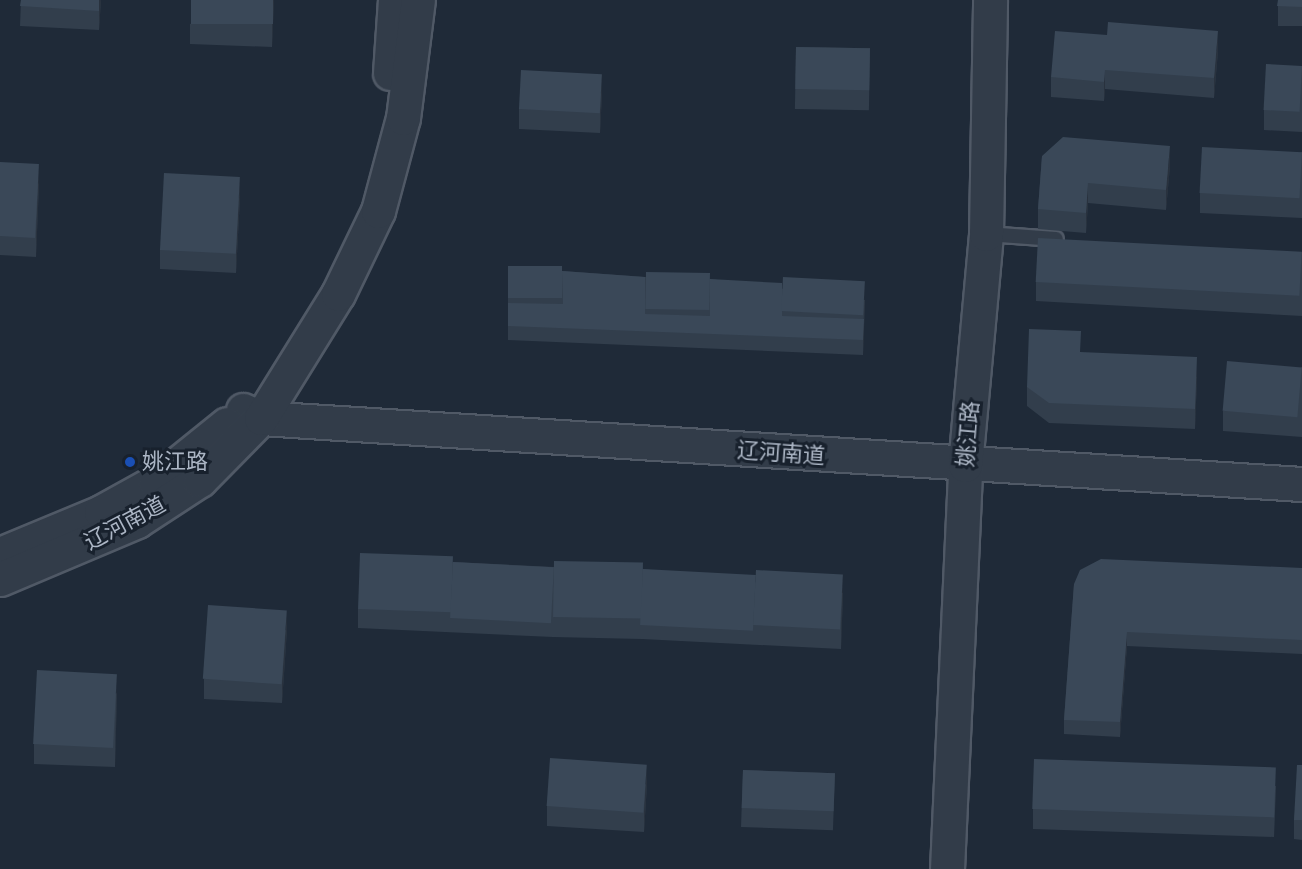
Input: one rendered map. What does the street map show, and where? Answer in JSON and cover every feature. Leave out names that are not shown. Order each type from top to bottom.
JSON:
[{"type":"street","points":[[252,414],[316,291],[371,173],[393,56],[395,0]]},
{"type":"street","points":[[252,414],[339,294],[378,211],[404,118],[418,0]]},
{"type":"street","name":"姚江路","points":[[947,869],[965,465],[986,234],[990,0]]},
{"type":"street","name":"辽河南道","points":[[0,579],[137,521],[200,480],[252,414]]},
{"type":"street","name":"辽河南道","points":[[0,554],[101,512],[155,482],[252,414],[965,465],[1302,484]]},
{"type":"lane","points":[[986,234],[1068,240]]},
{"type":"building","points":[[21,0],[99,0],[99,11],[20,6]]},
{"type":"building","points":[[191,0],[273,0],[273,24],[191,24]]},
{"type":"building","points":[[1278,0],[1302,0],[1302,7],[1277,6]]},
{"type":"building","points":[[1108,22],[1218,31],[1214,78],[1105,70],[1104,82],[1051,77],[1055,31],[1107,35]]},
{"type":"building","points":[[796,47],[870,48],[869,90],[795,89]]},
{"type":"building","points":[[1266,64],[1302,66],[1300,112],[1264,110]]},
{"type":"building","points":[[521,70],[602,74],[600,113],[519,109]]},
{"type":"building","points":[[1063,137],[1170,146],[1166,190],[1088,183],[1086,213],[1038,209],[1042,156]]},
{"type":"building","points":[[1202,147],[1302,152],[1299,198],[1200,193]]},
{"type":"building","points":[[0,162],[39,164],[35,238],[0,236]]},
{"type":"building","points":[[164,173],[240,177],[236,254],[160,250]]},
{"type":"building","points":[[1038,238],[1302,252],[1299,296],[1036,282]]},
{"type":"building","points":[[508,266],[562,266],[562,298],[508,298]]},
{"type":"building","points":[[562,271],[645,277],[645,314],[710,316],[710,279],[782,283],[782,316],[864,319],[863,340],[508,326],[508,303],[563,304]]},
{"type":"building","points":[[646,272],[710,273],[709,310],[645,309]]},
{"type":"building","points":[[783,277],[865,281],[863,315],[781,311]]},
{"type":"building","points":[[1029,329],[1081,331],[1080,352],[1197,357],[1195,409],[1049,403],[1027,387]]},
{"type":"building","points":[[1227,361],[1302,368],[1297,417],[1223,411]]},
{"type":"building","points":[[360,553],[453,556],[451,612],[358,609]]},
{"type":"building","points":[[1101,559],[1302,568],[1302,640],[1127,632],[1120,722],[1064,720],[1074,584],[1080,570]]},
{"type":"building","points":[[554,561],[643,563],[642,619],[553,617]]},
{"type":"building","points":[[453,562],[554,567],[551,623],[450,618]]},
{"type":"building","points":[[643,569],[756,575],[753,631],[640,625]]},
{"type":"building","points":[[756,570],[843,575],[840,629],[753,625]]},
{"type":"building","points":[[208,605],[287,611],[282,684],[203,679]]},
{"type":"building","points":[[37,670],[117,674],[113,748],[33,744]]},
{"type":"building","points":[[550,758],[647,765],[643,813],[547,806]]},
{"type":"building","points":[[1034,759],[1276,767],[1274,817],[1032,809]]},
{"type":"building","points":[[1297,765],[1302,765],[1302,820],[1294,820]]},
{"type":"building","points":[[743,770],[835,773],[834,811],[742,808]]},
{"type":"place","name":"姚江路","points":[[130,462]]}]
